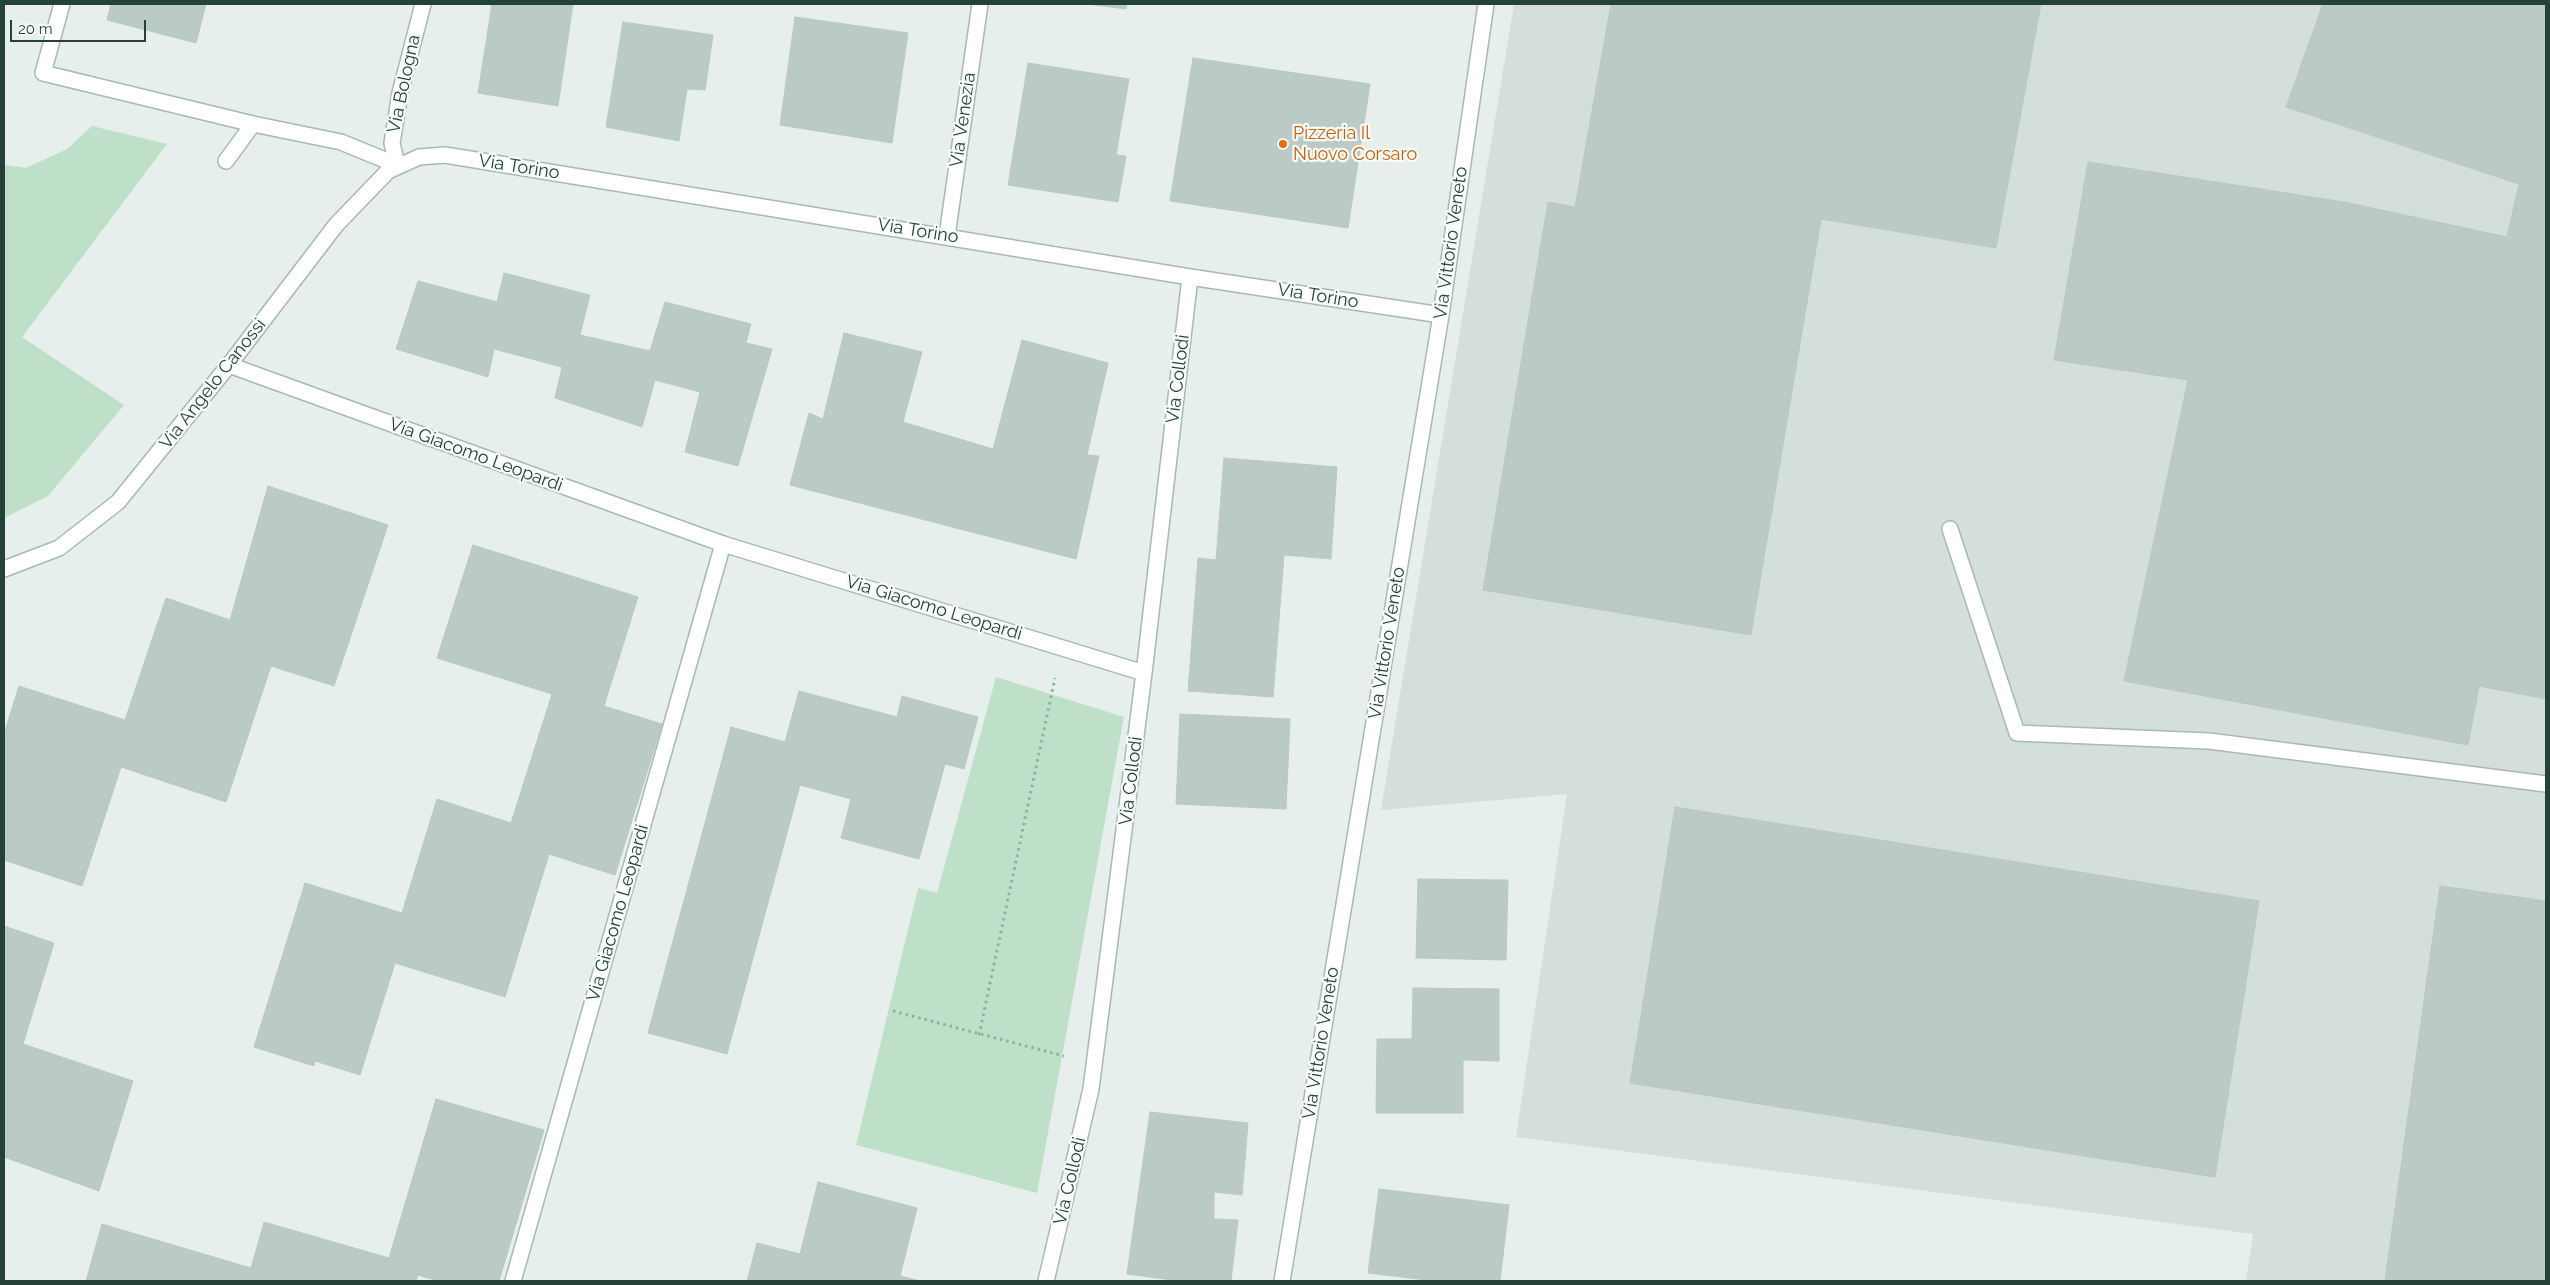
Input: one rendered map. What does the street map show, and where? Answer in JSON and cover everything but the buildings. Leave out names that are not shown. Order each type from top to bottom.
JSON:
[{"type":"street","points":[[62,4],[43,73],[253,124],[341,142],[397,165]]},
{"type":"street","name":"Via Bologna","points":[[397,165],[392,143],[399,101],[423,4]]},
{"type":"street","name":"Via Venezia","points":[[947,236],[980,4]]},
{"type":"street","name":"Via Vittorio Veneto","points":[[1282,1281],[1441,315],[1486,4]]},
{"type":"street","points":[[226,161],[253,124]]},
{"type":"street","name":"Via Torino","points":[[397,165],[419,157],[445,155],[1190,277],[1441,315]]},
{"type":"street","name":"Via Angelo Canossi","points":[[4,569],[59,548],[118,502],[229,365],[336,225],[388,171],[397,165]]},
{"type":"street","name":"Via Collodi","points":[[1046,1281],[1091,1089],[1144,673],[1190,277]]},
{"type":"street","name":"Via Giacomo Leopardi","points":[[229,365],[723,544],[1144,673]]},
{"type":"street","points":[[1950,529],[2017,733],[2209,741],[2546,784]]},
{"type":"street","name":"Via Giacomo Leopardi","points":[[513,1281],[723,544]]},
{"type":"path","points":[[980,1035],[1052,695]]},
{"type":"path","points":[[893,1011],[1062,1056]]},
{"type":"shaded area","points":[[1514,4],[2546,4],[2546,1281],[2246,1281],[2253,1234],[1516,1137],[1567,794],[1381,810]]},
{"type":"green space","points":[[92,126],[167,144],[22,337],[124,405],[48,496],[4,518],[4,165],[26,168],[67,149]]},
{"type":"green space","points":[[996,677],[1124,717],[1037,1193],[856,1145],[918,888],[937,893]]},
{"type":"place","name":"Pizzeria Il Nuovo Corsaro","points":[[1283,144]]}]
